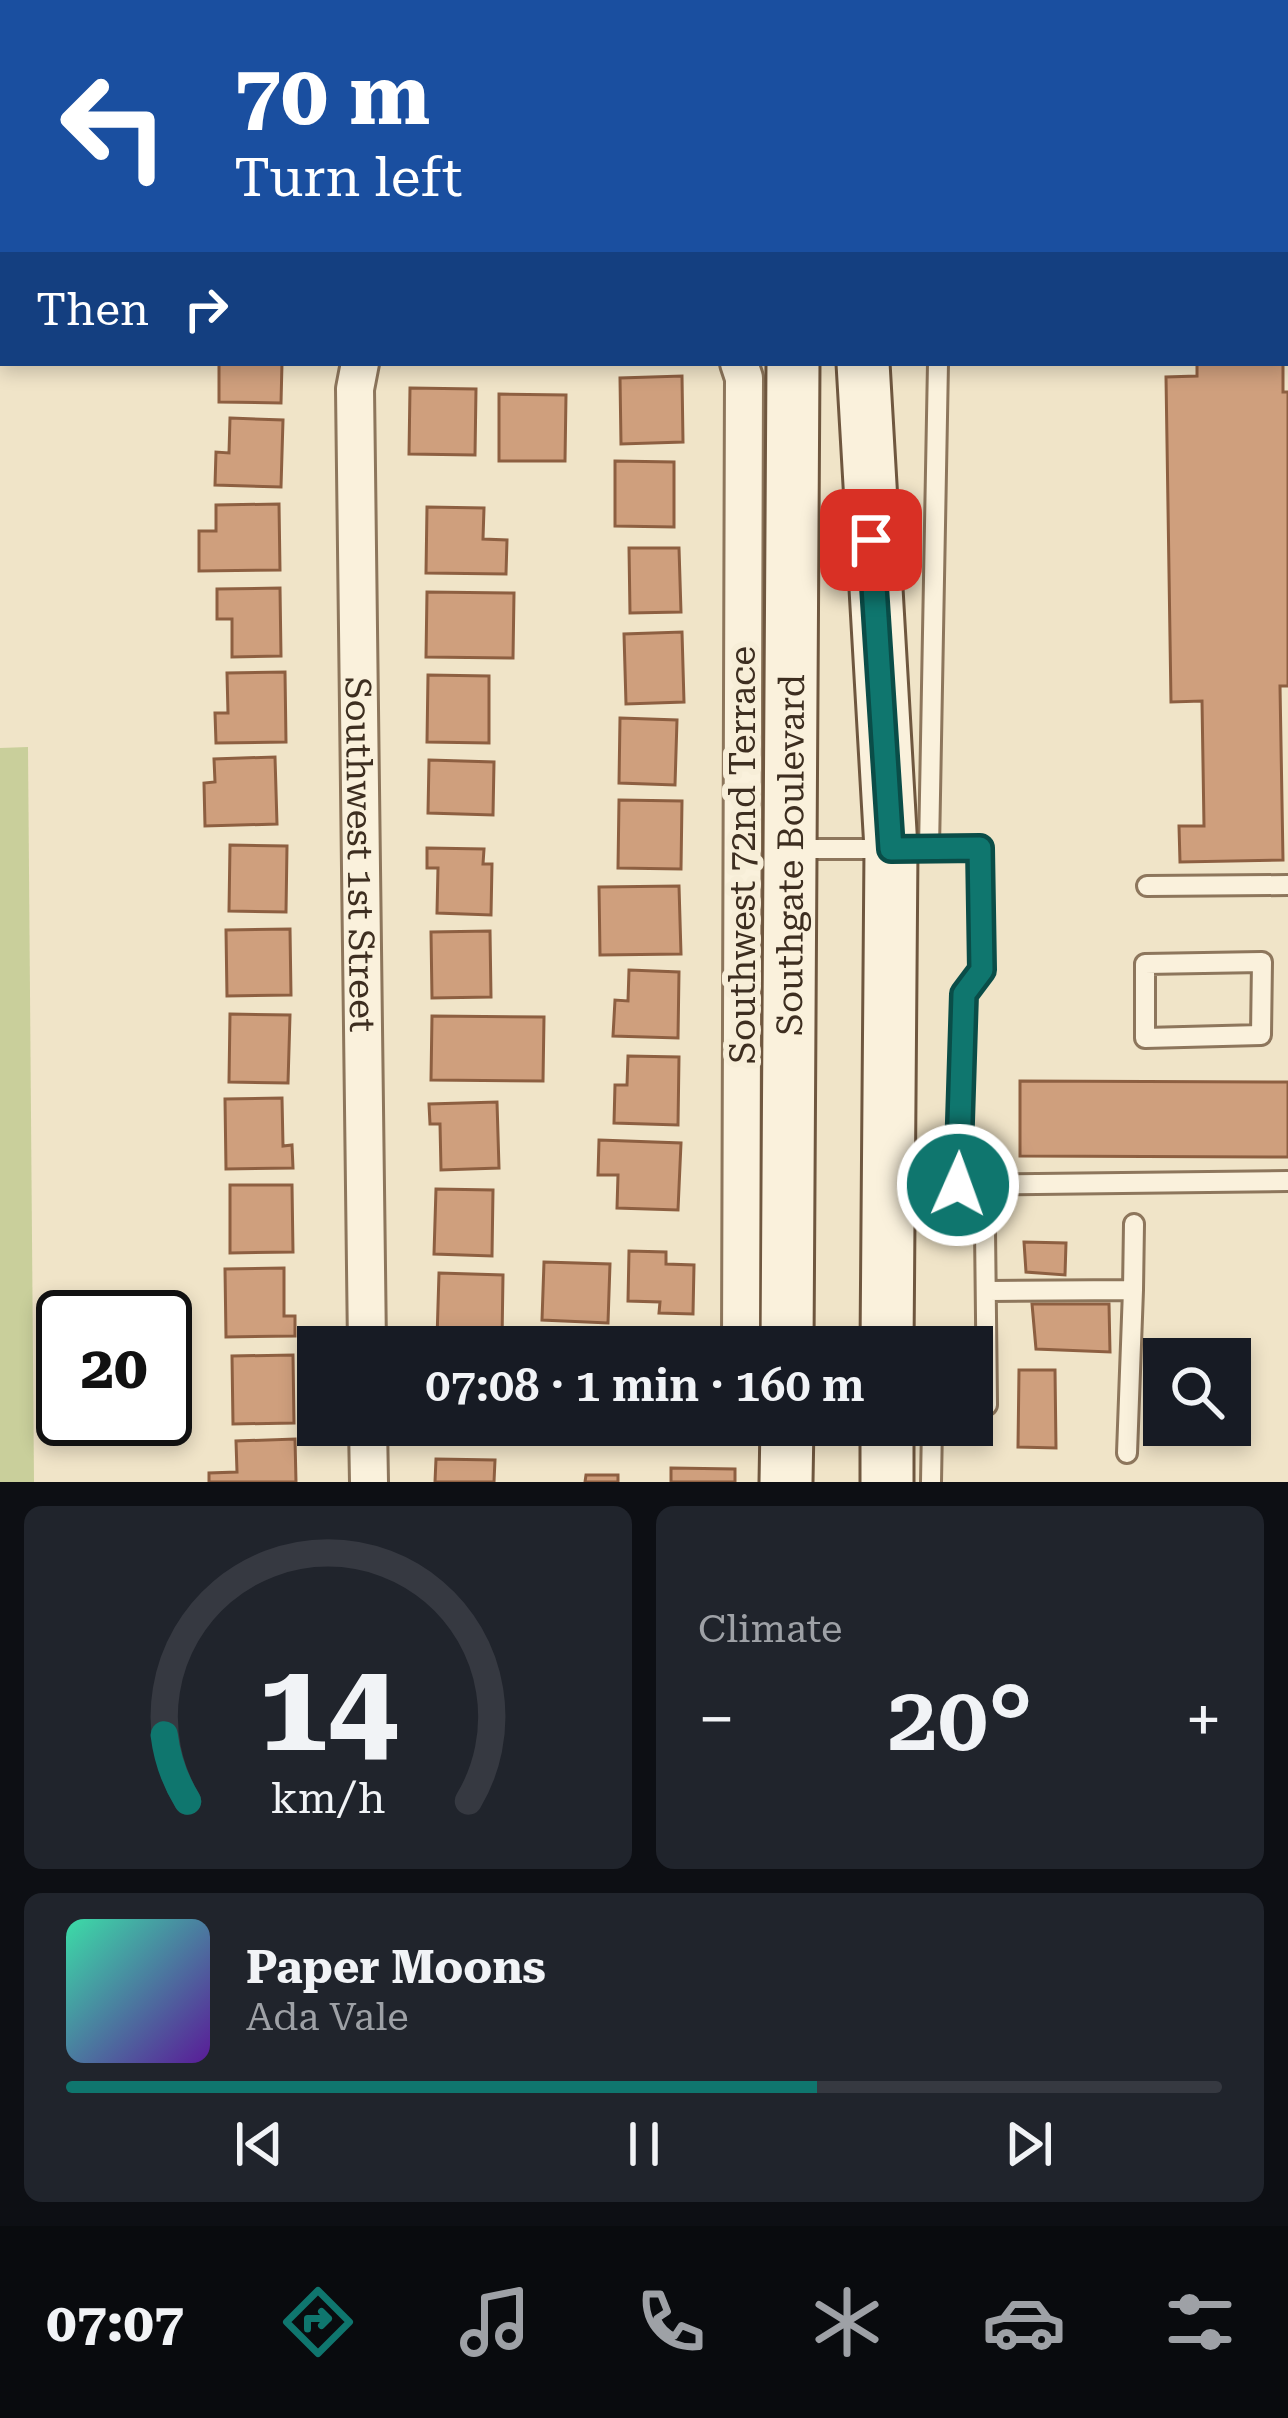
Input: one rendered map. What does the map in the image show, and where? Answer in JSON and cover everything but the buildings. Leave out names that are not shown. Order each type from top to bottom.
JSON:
[{"type":"main road","name":"Southgate Boulevard","points":[[787,1326],[794,366]]},
{"type":"main road","points":[[863,366],[910,849],[888,1210],[887,1326]]},
{"type":"main road","points":[[787,1446],[787,1482]]},
{"type":"main road","points":[[887,1446],[887,1482]]},
{"type":"street","name":"Southwest 1st Street","points":[[359,366],[355,389],[367,1326]]},
{"type":"street","name":"Southwest 72nd Terrace","points":[[740,366],[744,378],[740,1326]]},
{"type":"street","points":[[368,1446],[369,1482]]},
{"type":"lane","points":[[910,849],[938,366]]},
{"type":"lane","points":[[788,849],[980,848],[982,970],[964,994],[958,1212]]},
{"type":"lane","points":[[1148,886],[1288,885]]},
{"type":"lane","points":[[1262,962],[1262,1035],[1145,1038],[1145,964],[1262,962]]},
{"type":"lane","points":[[958,1185],[1288,1181]]},
{"type":"lane","points":[[888,1210],[958,1212],[985,1229],[988,1326]]},
{"type":"lane","points":[[1127,1453],[1135,1224]]},
{"type":"lane","points":[[988,1292],[1133,1291]]},
{"type":"lane","points":[[932,1446],[932,1482]]},
{"type":"green space","points":[[28,747],[34,1482],[0,1482],[0,748]]},
{"type":"route","points":[[871,540],[891,849],[980,848],[982,970],[964,994],[958,1185]]}]
